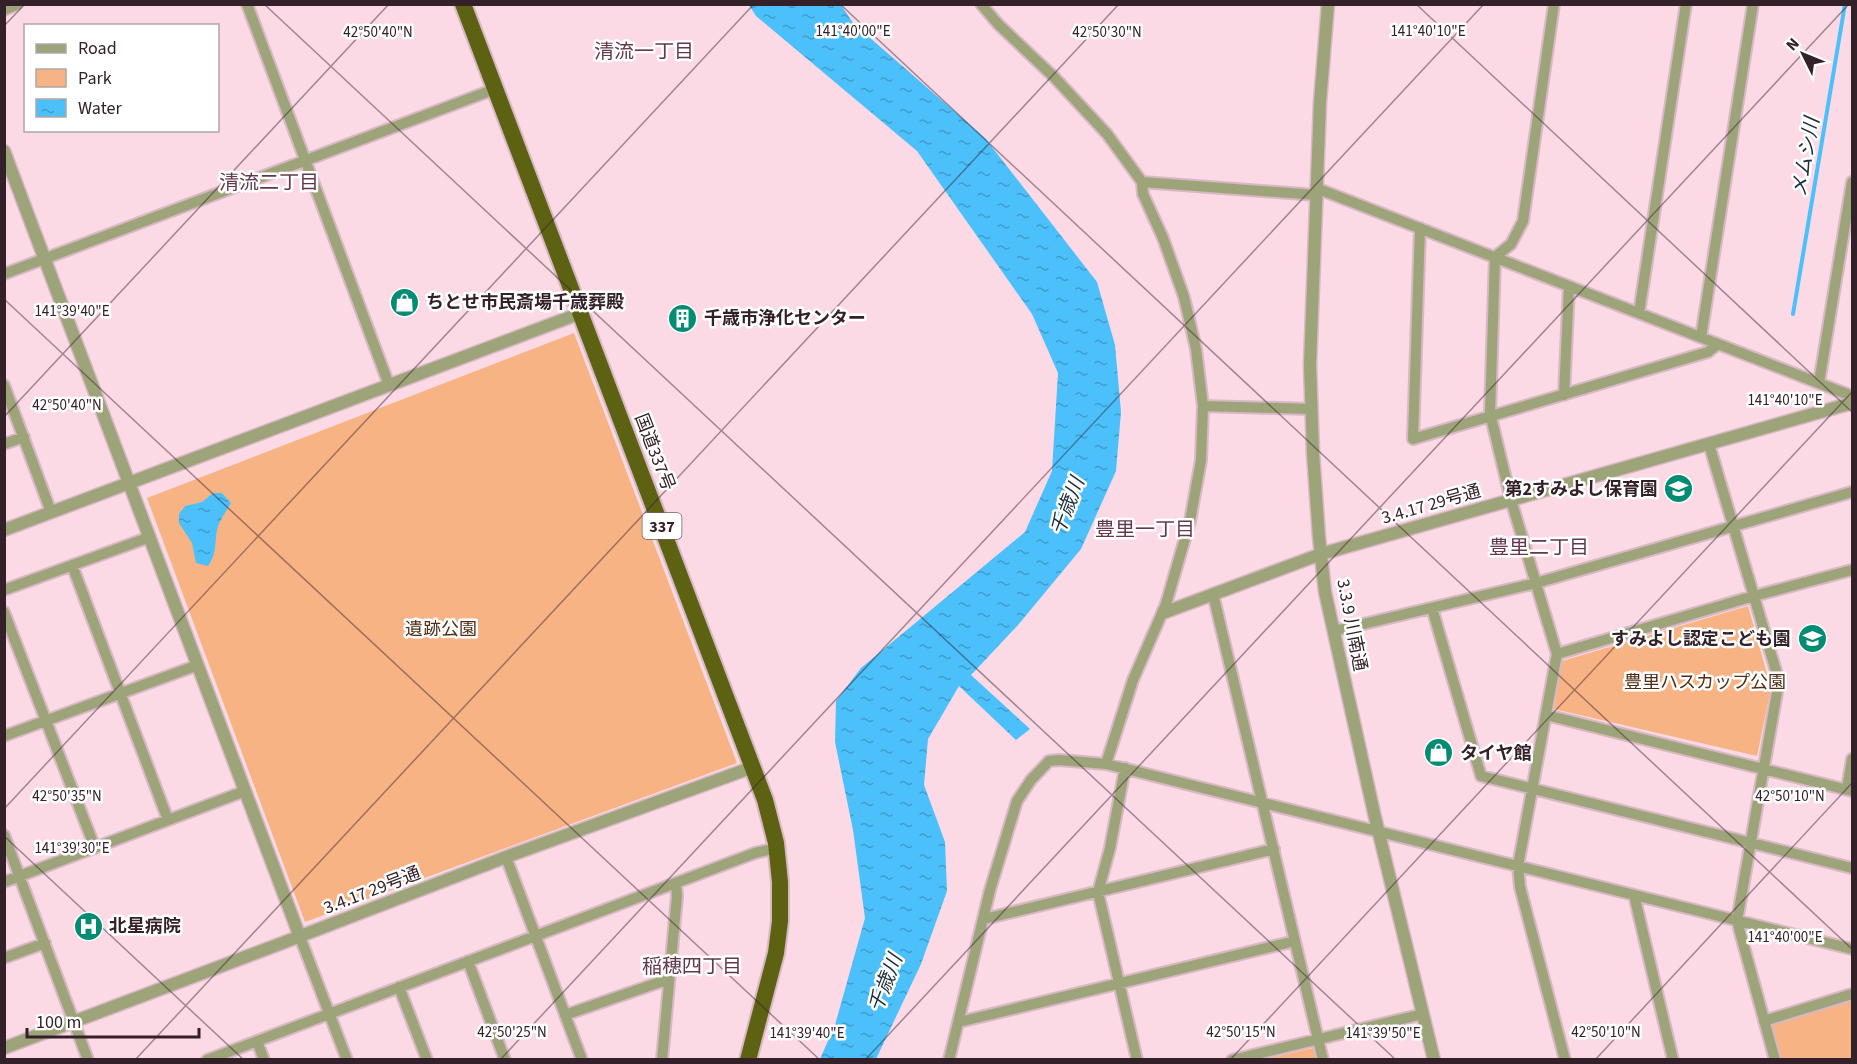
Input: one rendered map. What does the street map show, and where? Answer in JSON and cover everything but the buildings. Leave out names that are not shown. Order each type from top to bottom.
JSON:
[{"type":"highway","name":"国道337号","points":[[463,4],[765,800],[777,848],[780,921],[776,953],[748,1059]]},
{"type":"street","points":[[4,9],[16,4]]},
{"type":"street","points":[[247,4],[389,385]]},
{"type":"street","points":[[981,4],[1107,134],[1142,182],[1143,194],[1163,238],[1184,297],[1196,349],[1203,405],[1201,460],[1190,521],[1163,613],[1133,680],[1106,764]]},
{"type":"street","name":"3.3.9 川南通","points":[[1328,4],[1320,102],[1310,365],[1313,453],[1321,554],[1325,592],[1434,1059]]},
{"type":"street","points":[[1554,4],[1523,221],[1511,244],[1495,257],[1491,417],[1511,500],[1557,654],[1518,866],[1520,887],[1565,1059]]},
{"type":"street","points":[[1639,313],[1686,4]]},
{"type":"street","points":[[1701,337],[1753,4]]},
{"type":"street","points":[[4,274],[495,89]]},
{"type":"street","points":[[4,151],[347,1059]]},
{"type":"street","points":[[1142,182],[1316,191],[1420,228],[1852,396]]},
{"type":"street","points":[[1819,383],[1852,182]]},
{"type":"street","points":[[1420,228],[1413,439],[1708,352],[1718,344]]},
{"type":"street","points":[[1563,395],[1569,286]]},
{"type":"street","points":[[4,530],[581,312]]},
{"type":"street","points":[[4,385],[51,512]]},
{"type":"street","name":"3.4.17 29号通","points":[[1163,613],[1321,554],[1852,403]]},
{"type":"street","points":[[1203,405],[1311,409]]},
{"type":"street","points":[[4,444],[24,437]]},
{"type":"street","points":[[1708,444],[1779,681],[1737,921],[1775,1059]]},
{"type":"street","points":[[1334,632],[1536,583],[1852,492]]},
{"type":"street","points":[[4,590],[150,537]]},
{"type":"street","points":[[72,565],[168,820]]},
{"type":"street","points":[[1557,654],[1852,570]]},
{"type":"street","points":[[1213,594],[1323,1059]]},
{"type":"street","points":[[1432,608],[1481,776],[1852,868]]},
{"type":"street","points":[[4,612],[95,848]]},
{"type":"street","points":[[4,736],[198,664]]},
{"type":"street","points":[[1546,715],[1850,790],[1852,759]]},
{"type":"street","points":[[949,1059],[984,919],[1017,801],[1031,780],[1050,761],[1106,764],[1125,768],[1852,949]]},
{"type":"street","name":"3.4.17 29号通","points":[[4,1048],[506,857],[753,768]]},
{"type":"street","points":[[1125,768],[1110,848],[1098,892],[1137,1059]]},
{"type":"street","points":[[4,882],[246,791]]},
{"type":"street","points":[[4,835],[88,1059]]},
{"type":"street","points":[[207,1059],[755,853],[777,848]]},
{"type":"street","points":[[984,919],[1274,849]]},
{"type":"street","points":[[506,857],[582,1059]]},
{"type":"street","points":[[662,1059],[677,896],[676,883]]},
{"type":"street","points":[[1634,895],[1673,1059]]},
{"type":"street","points":[[959,1022],[1295,941]]},
{"type":"street","points":[[4,958],[45,943]]},
{"type":"street","points":[[468,961],[505,1059]]},
{"type":"street","points":[[565,1014],[663,980],[669,980]]},
{"type":"street","points":[[399,987],[427,1059]]},
{"type":"street","points":[[1764,1021],[1852,994]]},
{"type":"street","points":[[1232,1059],[1423,1014]]},
{"type":"street","points":[[257,1041],[264,1059]]},
{"type":"green space","name":"遺跡公園","points":[[574,333],[737,763],[305,922],[147,498]]},
{"type":"green space","name":"豊里ハスカップ公園","points":[[1748,606],[1771,688],[1757,756],[1554,709],[1562,661]]},
{"type":"green space","points":[[1852,999],[1852,1059],[1779,1059],[1769,1025]]},
{"type":"green space","points":[[1313,1048],[1316,1059],[1266,1059]]},
{"type":"water","name":"千歳川","points":[[749,5],[841,5],[853,23],[985,138],[1097,282],[1115,345],[1121,412],[1116,471],[1081,549],[1018,625],[971,675],[1030,729],[1016,740],[959,686],[928,739],[924,785],[945,842],[947,891],[921,964],[876,1059],[820,1059],[835,1025],[865,918],[853,830],[835,742],[836,701],[861,668],[1025,532],[1052,471],[1058,373],[1032,314],[917,151],[756,16]]},
{"type":"water","points":[[213,493],[222,493],[231,503],[219,524],[214,555],[208,566],[196,563],[192,543],[179,523],[179,514],[185,506],[202,502]]},
{"type":"waterway","name":"メムシ川","points":[[1793,314],[1845,4]]},
{"type":"place","name":"ちとせ市民斎場千歳葬殿","points":[[405,302]]},
{"type":"place","name":"千歳市浄化センター","points":[[683,318]]},
{"type":"place","name":"第2すみよし保育園","points":[[1679,489]]},
{"type":"place","name":"すみよし認定こども園","points":[[1812,639]]},
{"type":"place","name":"タイヤ館","points":[[1439,753]]},
{"type":"place","name":"北星病院","points":[[88,926]]},
{"type":"district","name":"清流一丁目","points":[[644,51]]},
{"type":"district","name":"清流二丁目","points":[[269,182]]},
{"type":"district","name":"豊里一丁目","points":[[1145,529]]},
{"type":"district","name":"豊里二丁目","points":[[1539,547]]},
{"type":"district","name":"稲穂四丁目","points":[[692,966]]}]
